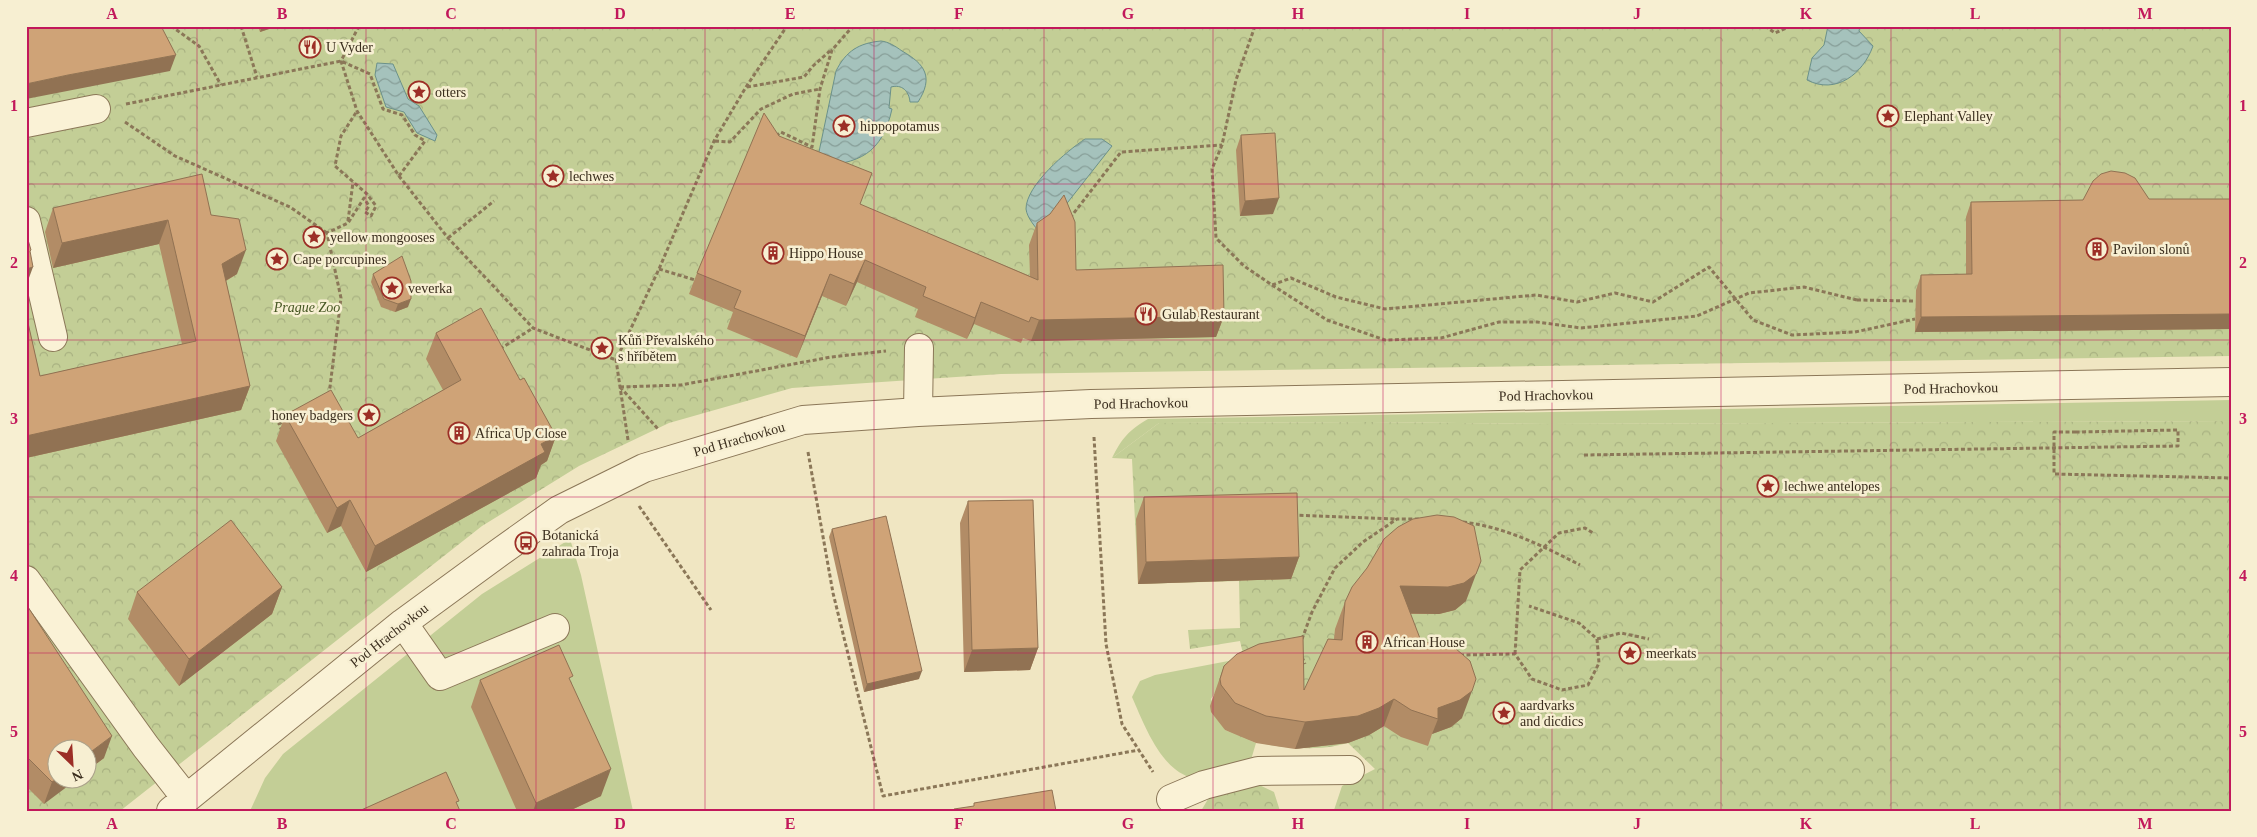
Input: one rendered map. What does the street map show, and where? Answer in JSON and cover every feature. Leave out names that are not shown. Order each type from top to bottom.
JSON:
[{"type":"street","points":[[26,122],[100,109]]},
{"type":"street","points":[[26,221],[53,337]]},
{"type":"street","points":[[918,412],[919,348]]},
{"type":"street","name":"Pod Hrachovkou","points":[[179,805],[403,624],[559,510],[644,468],[803,420],[918,412],[1091,404],[2231,382]]},
{"type":"street","points":[[26,580],[146,747],[179,805]]},
{"type":"street","points":[[403,624],[440,676],[556,628]]},
{"type":"street","points":[[1171,798],[1204,785],[1258,771],[1350,770]]},
{"type":"path","points":[[172,26],[199,46],[222,84]]},
{"type":"path","points":[[241,26],[257,77]]},
{"type":"path","points":[[360,26],[341,61],[358,111],[399,176],[448,238],[533,328],[616,360]]},
{"type":"path","points":[[628,442],[616,360],[714,141],[746,87],[788,26]]},
{"type":"path","points":[[746,87],[804,77],[854,26]]},
{"type":"path","points":[[1254,26],[1236,80],[1222,146],[1212,169],[1216,238],[1244,266],[1326,320],[1385,340],[1442,338],[1498,322],[1537,322],[1580,328],[1697,316],[1749,293],[1804,287],[1857,300],[1915,301]]},
{"type":"path","points":[[1765,26],[1775,33],[1791,26]]},
{"type":"path","points":[[770,142],[781,132],[812,147],[820,90],[832,50]]},
{"type":"path","points":[[100,109],[341,61],[370,74],[383,109],[402,114],[415,135],[425,141],[399,176]]},
{"type":"path","points":[[714,141],[730,142],[760,109],[793,94],[820,90]]},
{"type":"path","points":[[100,109],[175,156],[290,207],[327,233],[341,298],[329,398]]},
{"type":"path","points":[[327,233],[348,223],[364,198],[369,206],[364,212],[371,216],[376,206],[367,194],[334,166],[341,136],[358,111]]},
{"type":"path","points":[[1066,222],[1122,152],[1222,146]]},
{"type":"path","points":[[348,223],[353,182]]},
{"type":"path","points":[[448,238],[494,202]]},
{"type":"path","points":[[1272,285],[1291,278],[1336,297],[1385,309],[1536,295],[1577,302],[1615,293],[1653,302],[1709,268],[1753,320],[1792,335],[1855,332],[1915,319]]},
{"type":"path","points":[[658,269],[695,280]]},
{"type":"path","points":[[493,354],[533,328]]},
{"type":"path","points":[[620,387],[681,385],[831,357],[919,348]]},
{"type":"path","points":[[620,387],[658,429]]},
{"type":"path","points":[[1091,404],[1106,644],[1122,724],[1171,798]]},
{"type":"path","points":[[285,436],[279,424],[287,420]]},
{"type":"path","points":[[1584,455],[2178,446],[2178,430],[2054,432],[2054,474],[2231,478]]},
{"type":"path","points":[[806,444],[833,593],[883,796],[1139,750]]},
{"type":"path","points":[[638,505],[711,610]]},
{"type":"path","points":[[1289,514],[1397,519],[1425,518]]},
{"type":"path","points":[[1299,648],[1312,612],[1334,568],[1363,542],[1397,519]]},
{"type":"path","points":[[1454,521],[1483,525],[1538,544],[1580,564]]},
{"type":"path","points":[[1529,606],[1579,623],[1597,639],[1599,662],[1588,685],[1562,690],[1532,679],[1515,654],[1520,570],[1559,532],[1585,528],[1593,534]]},
{"type":"path","points":[[1597,639],[1621,633],[1649,639]]},
{"type":"path","points":[[1456,655],[1515,654]]},
{"type":"path","points":[[1302,656],[1305,664]]},
{"type":"green space","name":"Prague Zoo","points":[[26,26],[2231,26],[2231,356],[1001,374],[792,388],[669,423],[579,466],[482,526],[120,811],[32,811],[26,808]]},
{"type":"green space","points":[[2231,400],[2231,421],[1550,424],[1369,422],[1159,423],[1112,458],[1127,435],[1148,419]]},
{"type":"green space","points":[[2231,421],[2231,811],[1318,811],[1334,810],[1342,786],[1375,769],[1348,743],[1314,748],[1263,744],[1228,732],[1217,722],[1211,709],[1215,693],[1244,658],[1240,641],[1190,649],[1188,630],[1240,628],[1239,581],[1138,584],[1132,459],[1112,458],[1159,423],[1369,422],[1550,424]]},
{"type":"green space","points":[[570,539],[581,575],[633,811],[250,811],[265,778],[283,754],[482,594]]},
{"type":"green space","points":[[1244,658],[1211,699],[1225,730],[1256,743],[1250,763],[1193,778],[1182,774],[1163,756],[1142,720],[1132,697],[1140,681],[1155,675]]},
{"type":"green space","points":[[1257,784],[1274,792],[1280,811],[1201,811],[1211,794]]},
{"type":"water","points":[[1828,26],[1860,26],[1859,31],[1873,46],[1863,65],[1855,73],[1838,83],[1828,85],[1807,80],[1812,58],[1824,45]]},
{"type":"water","points":[[881,41],[887,42],[910,56],[921,66],[926,78],[923,93],[918,102],[910,102],[904,89],[895,86],[891,87],[889,108],[892,109],[888,124],[875,146],[866,154],[845,163],[816,166],[836,71],[844,58],[854,49]]},
{"type":"water","points":[[377,63],[393,64],[408,99],[419,106],[437,135],[435,141],[417,133],[404,112],[386,107],[375,75]]},
{"type":"water","points":[[1085,139],[1102,139],[1112,146],[1042,235],[1028,216],[1026,209],[1028,200],[1040,179],[1058,160]]},
{"type":"building","points":[[26,26],[161,26],[176,55],[26,84]]},
{"type":"building","points":[[764,113],[779,136],[872,173],[860,204],[1038,280],[1037,223],[1050,214],[1064,195],[1075,222],[1076,270],[1223,265],[1224,316],[1039,320],[1031,317],[1029,322],[981,302],[975,318],[923,296],[926,287],[865,260],[854,284],[830,274],[805,336],[734,308],[741,291],[697,273]]},
{"type":"building","points":[[1275,133],[1279,198],[1245,201],[1241,135]]},
{"type":"building","name":"Pavilon slonů","points":[[2111,171],[2125,173],[2135,178],[2149,199],[2231,199],[2231,314],[1921,317],[1921,275],[1972,274],[1971,202],[2083,200],[2093,181],[2101,174]]},
{"type":"building","points":[[202,174],[211,215],[239,219],[246,250],[222,264],[250,386],[26,436],[26,314],[40,376],[196,341],[168,220],[62,243],[53,208]]},
{"type":"building","points":[[26,233],[33,267],[26,269]]},
{"type":"building","points":[[402,256],[411,281],[411,299],[398,304],[384,299],[373,274]]},
{"type":"building","points":[[481,308],[520,380],[524,378],[556,436],[541,444],[545,452],[375,546],[350,500],[337,508],[285,415],[331,390],[358,438],[461,380],[436,333]]},
{"type":"building","points":[[1297,493],[1299,557],[1146,562],[1144,497]]},
{"type":"building","points":[[1033,500],[1038,648],[972,650],[968,501]]},
{"type":"building","name":"African House","points":[[1437,515],[1454,517],[1474,526],[1481,561],[1476,574],[1464,583],[1448,587],[1400,586],[1421,641],[1455,648],[1470,661],[1476,679],[1472,691],[1460,700],[1438,708],[1438,719],[1411,710],[1394,699],[1379,708],[1358,716],[1305,722],[1266,716],[1235,703],[1221,685],[1220,679],[1224,666],[1237,654],[1259,644],[1303,636],[1304,690],[1328,639],[1342,640],[1345,602],[1352,587],[1367,568],[1384,539],[1398,527],[1413,519]]},
{"type":"building","points":[[886,516],[922,671],[867,684],[832,529]]},
{"type":"building","points":[[231,520],[282,587],[189,659],[137,592]]},
{"type":"building","points":[[26,604],[112,736],[98,746],[98,740],[48,740],[48,778],[26,756]]},
{"type":"building","points":[[559,645],[573,676],[569,678],[611,769],[536,803],[480,680]]},
{"type":"building","points":[[446,772],[459,801],[456,802],[460,811],[359,811]]},
{"type":"building","points":[[1052,790],[1056,811],[954,811],[954,809],[974,806],[974,803]]},
{"type":"place","name":"U Vyder","points":[[310,47]]},
{"type":"place","name":"otters","points":[[419,92]]},
{"type":"place","name":"Elephant Valley","points":[[1888,116]]},
{"type":"place","name":"hippopotamus","points":[[844,126]]},
{"type":"place","name":"lechwes","points":[[553,176]]},
{"type":"place","name":"yellow mongooses","points":[[314,237]]},
{"type":"place","name":"Pavilon slonů","points":[[2097,249]]},
{"type":"place","name":"Hippo House","points":[[773,253]]},
{"type":"place","name":"Cape porcupines","points":[[277,259]]},
{"type":"place","name":"veverka","points":[[392,288]]},
{"type":"place","name":"Gulab Restaurant","points":[[1146,314]]},
{"type":"place","name":"Kůň Převalského s hříbětem","points":[[602,348]]},
{"type":"place","name":"honey badgers","points":[[369,415]]},
{"type":"place","name":"Africa Up Close","points":[[459,433]]},
{"type":"place","name":"lechwe antelopes","points":[[1768,486]]},
{"type":"place","name":"Botanická zahrada Troja","points":[[526,543]]},
{"type":"place","name":"African House","points":[[1367,642]]},
{"type":"place","name":"meerkats","points":[[1630,653]]},
{"type":"place","name":"aardvarks and dicdics","points":[[1504,713]]}]
